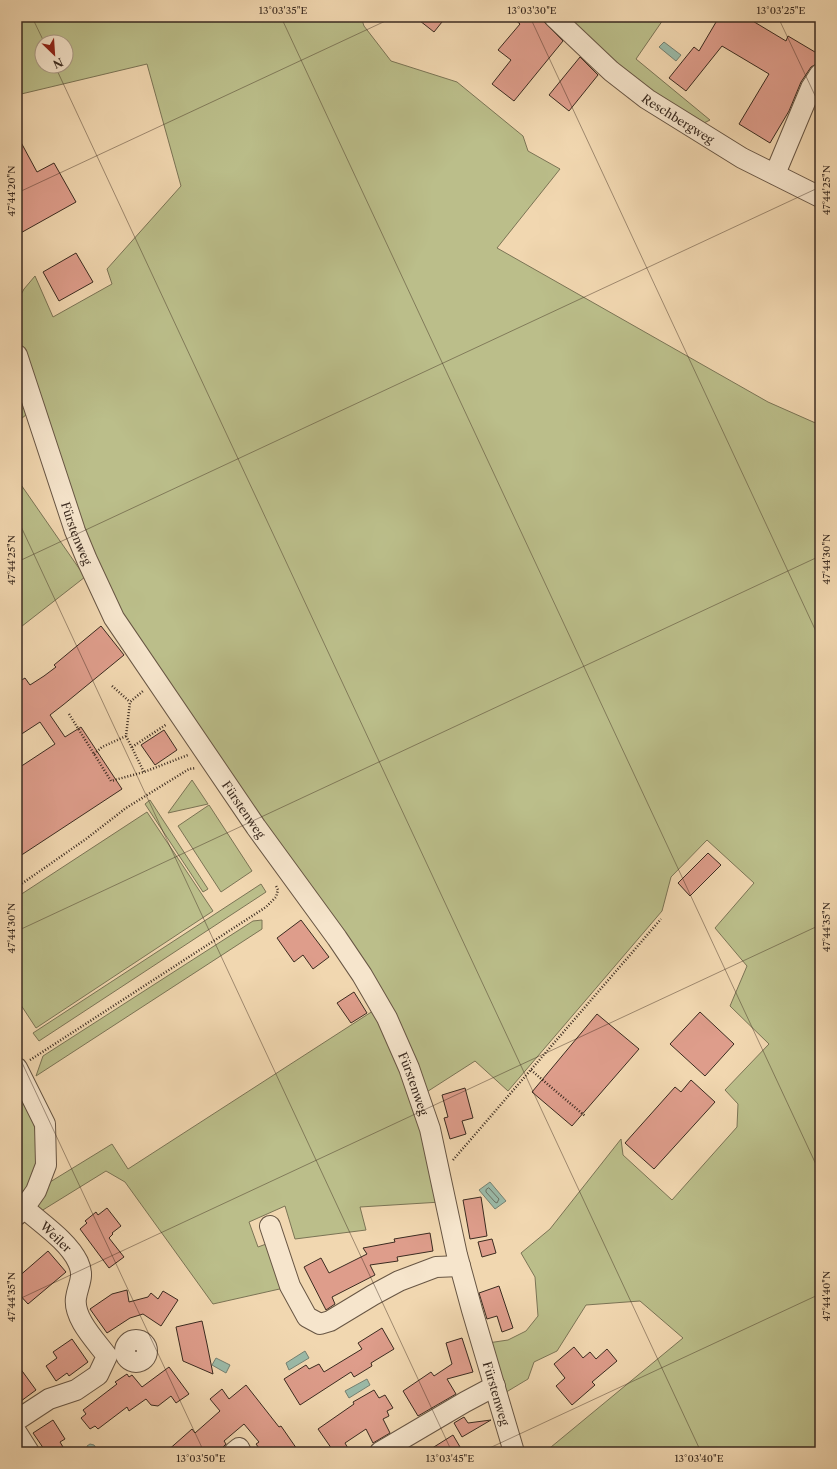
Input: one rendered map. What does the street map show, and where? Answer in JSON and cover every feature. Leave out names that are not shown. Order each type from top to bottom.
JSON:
[{"type":"street","name":"Reschbergweg","points":[[554,17],[611,71],[647,99],[742,158],[820,197]]},
{"type":"street","points":[[774,174],[811,88],[820,74]]},
{"type":"street","name":"Fürstenweg","points":[[17,355],[75,531],[114,618],[256,827],[337,938],[362,975],[387,1018],[409,1068],[430,1129],[460,1266],[514,1452]]},
{"type":"street","points":[[21,1212],[36,1191],[46,1165],[45,1124],[23,1064]]},
{"type":"street","name":"Weiler","points":[[17,1420],[49,1399],[76,1390],[98,1375],[116,1354],[86,1329],[77,1312],[76,1298],[82,1278],[79,1264],[69,1248],[21,1212]]},
{"type":"street","points":[[270,1226],[290,1286],[308,1317],[320,1324],[330,1322],[373,1295],[399,1281],[436,1267],[460,1266]]},
{"type":"street","points":[[380,1452],[495,1386]]},
{"type":"street","points":[[17,1434],[29,1452]]},
{"type":"street","points":[[234,1452],[238,1448],[241,1452]]},
{"type":"path","points":[[144,772],[126,736],[130,702],[156,680]]},
{"type":"path","points":[[112,686],[130,702]]},
{"type":"path","points":[[69,714],[111,781],[144,772],[194,752]]},
{"type":"path","points":[[132,747],[180,716]]},
{"type":"path","points":[[94,754],[102,747],[126,736]]},
{"type":"path","points":[[17,887],[86,839],[126,808],[189,769],[199,768]]},
{"type":"path","points":[[23,1064],[266,907],[276,898],[278,890],[275,883]]},
{"type":"path","points":[[440,1176],[661,919]]},
{"type":"path","points":[[531,1070],[585,1116]]},
{"type":"green space","points":[[17,17],[361,17],[364,26],[391,61],[457,82],[523,136],[528,151],[560,169],[497,248],[768,402],[820,425],[820,1452],[545,1452],[683,1338],[640,1301],[586,1305],[557,1351],[534,1362],[528,1379],[503,1394],[488,1343],[508,1340],[526,1331],[538,1316],[535,1277],[521,1253],[550,1229],[621,1139],[623,1155],[672,1200],[737,1127],[738,1104],[725,1090],[769,1044],[730,1006],[747,966],[715,928],[754,883],[707,840],[671,877],[662,911],[508,1091],[475,1061],[422,1095],[406,1051],[114,606],[76,521],[17,341],[17,302],[24,289],[35,276],[53,317],[112,284],[107,269],[181,186],[147,64],[17,95]]},
{"type":"green space","points":[[563,17],[665,17],[636,59],[710,120],[700,125],[632,81]]},
{"type":"green space","points":[[17,367],[31,411],[17,422]]},
{"type":"green space","points":[[17,479],[85,577],[17,630]]},
{"type":"green space","points":[[192,780],[208,804],[168,813]]},
{"type":"green space","points":[[150,800],[208,889],[203,892],[145,804]]},
{"type":"green space","points":[[209,805],[252,871],[221,892],[178,826]]},
{"type":"green space","points":[[147,812],[213,911],[36,1028],[17,999],[17,897]]},
{"type":"green space","points":[[261,884],[266,892],[39,1041],[33,1033]]},
{"type":"green space","points":[[262,920],[262,929],[36,1076],[43,1056],[253,921]]},
{"type":"green space","points":[[376,1009],[422,1125],[441,1202],[360,1207],[366,1230],[295,1239],[285,1206],[249,1222],[258,1247],[269,1243],[284,1288],[213,1304],[125,1182],[106,1171],[38,1213],[35,1204],[50,1182],[112,1144],[128,1169]]},
{"type":"green space","points":[[17,1092],[25,1098],[31,1113],[39,1145],[36,1177],[17,1208]]},
{"type":"water","points":[[664,42],[681,55],[676,61],[659,47]]},
{"type":"water","points":[[490,1182],[506,1201],[495,1209],[479,1190]]},
{"type":"water","points":[[305,1351],[309,1358],[289,1370],[286,1363]]},
{"type":"water","points":[[216,1358],[230,1365],[226,1373],[212,1365]]},
{"type":"water","points":[[367,1379],[370,1385],[349,1398],[345,1391]]},
{"type":"water","points":[[90,1444],[94,1445],[99,1452],[88,1452],[87,1446]]},
{"type":"building","points":[[415,17],[446,17],[434,32]]},
{"type":"building","points":[[512,17],[539,17],[563,41],[514,101],[492,84],[511,60],[498,50],[520,24]]},
{"type":"building","points":[[719,17],[746,17],[786,41],[788,36],[820,55],[818,63],[811,67],[801,82],[789,111],[770,143],[739,124],[769,74],[722,46],[686,91],[669,78],[694,47],[699,51]]},
{"type":"building","points":[[580,57],[598,75],[569,111],[549,95]]},
{"type":"building","points":[[17,135],[37,172],[54,163],[76,202],[17,235]]},
{"type":"building","points":[[76,253],[93,282],[59,301],[43,272]]},
{"type":"building","points":[[101,626],[124,655],[50,715],[65,737],[81,727],[122,789],[17,858],[17,769],[55,744],[40,722],[17,737],[17,683],[25,678],[30,685],[44,676],[56,667],[54,665]]},
{"type":"building","points":[[164,730],[177,750],[155,765],[141,745]]},
{"type":"building","points":[[708,853],[721,865],[690,896],[678,883]]},
{"type":"building","points":[[301,920],[329,957],[313,969],[303,955],[294,962],[277,938]]},
{"type":"building","points":[[354,992],[367,1013],[351,1023],[337,1003]]},
{"type":"building","points":[[700,1012],[734,1044],[705,1076],[670,1044]]},
{"type":"building","points":[[597,1014],[639,1049],[572,1126],[532,1092]]},
{"type":"building","points":[[691,1080],[715,1102],[654,1169],[625,1143],[675,1087],[681,1092]]},
{"type":"building","points":[[465,1088],[473,1118],[462,1121],[466,1134],[450,1139],[444,1118],[448,1117],[442,1095]]},
{"type":"building","points":[[481,1197],[487,1236],[470,1239],[463,1200]]},
{"type":"building","points":[[107,1208],[121,1226],[112,1233],[113,1234],[109,1238],[124,1257],[109,1268],[80,1229],[87,1223],[85,1221],[96,1212],[98,1215]]},
{"type":"building","points":[[430,1233],[433,1251],[397,1257],[398,1261],[370,1265],[375,1275],[332,1297],[335,1304],[326,1310],[304,1267],[321,1258],[329,1273],[367,1254],[363,1248],[395,1242],[394,1239]]},
{"type":"building","points":[[492,1239],[496,1253],[482,1257],[478,1242]]},
{"type":"building","points":[[48,1251],[66,1272],[28,1304],[17,1292],[17,1278]]},
{"type":"building","points":[[499,1286],[513,1328],[502,1332],[497,1316],[487,1319],[479,1293]]},
{"type":"building","points":[[127,1290],[129,1302],[148,1297],[151,1293],[158,1299],[163,1291],[178,1300],[161,1326],[143,1314],[130,1318],[107,1333],[90,1309],[112,1294]]},
{"type":"building","points":[[202,1321],[213,1374],[183,1361],[176,1327]]},
{"type":"building","points":[[382,1328],[394,1349],[371,1363],[372,1366],[354,1377],[351,1372],[300,1405],[284,1379],[306,1365],[309,1369],[319,1364],[324,1372],[362,1349],[358,1343]]},
{"type":"building","points":[[462,1338],[473,1372],[447,1379],[456,1394],[418,1416],[403,1391],[431,1372],[434,1376],[452,1364],[446,1343]]},
{"type":"building","points":[[72,1339],[88,1362],[69,1376],[67,1373],[56,1381],[46,1366],[57,1358],[53,1352]]},
{"type":"building","points":[[574,1347],[583,1358],[590,1352],[596,1359],[607,1349],[617,1361],[592,1382],[595,1385],[572,1405],[556,1386],[565,1378],[554,1364]]},
{"type":"building","points":[[17,1364],[36,1390],[17,1404]]},
{"type":"building","points":[[169,1367],[189,1394],[176,1403],[171,1396],[158,1406],[151,1405],[146,1399],[129,1411],[127,1407],[98,1429],[95,1426],[90,1429],[81,1418],[86,1414],[83,1410],[117,1384],[115,1382],[127,1374],[129,1377],[132,1375],[142,1387]]},
{"type":"building","points":[[246,1385],[279,1427],[281,1426],[299,1452],[262,1452],[256,1444],[259,1442],[244,1424],[224,1441],[226,1444],[218,1452],[166,1452],[192,1429],[195,1433],[220,1411],[210,1399],[222,1389],[229,1399]]},
{"type":"building","points":[[374,1390],[379,1398],[385,1395],[393,1408],[387,1411],[389,1416],[383,1419],[390,1433],[373,1443],[366,1429],[345,1443],[350,1452],[334,1452],[318,1429],[354,1404],[353,1402]]},
{"type":"building","points":[[464,1417],[468,1423],[491,1420],[462,1437],[454,1423]]},
{"type":"building","points":[[53,1420],[65,1439],[60,1442],[66,1452],[46,1452],[33,1433]]},
{"type":"building","points":[[453,1435],[463,1452],[426,1452]]}]
